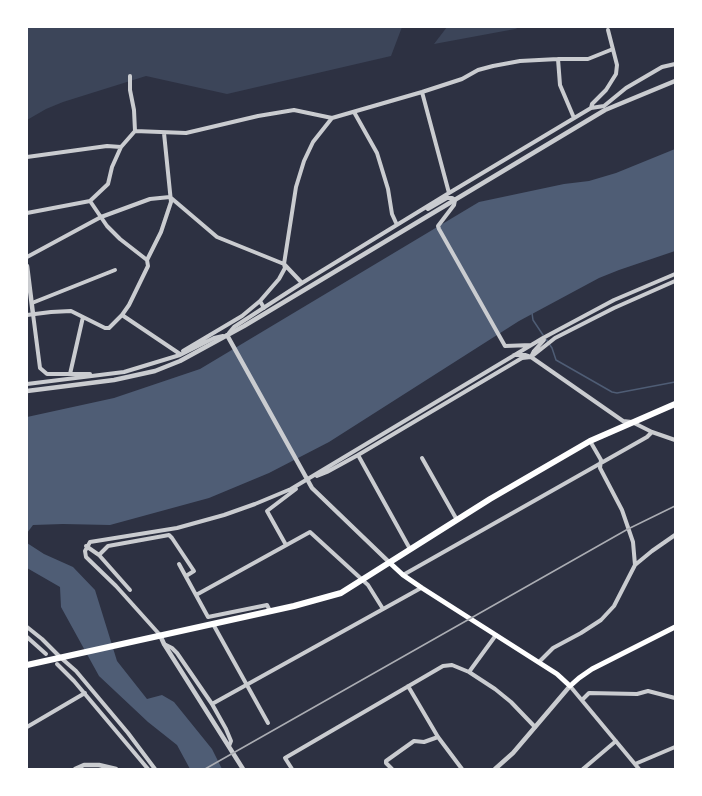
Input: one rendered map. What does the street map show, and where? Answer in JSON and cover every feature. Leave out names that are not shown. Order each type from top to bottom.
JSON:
[{"type":"highway","points":[[27,664],[58,661],[160,635],[319,600],[341,592],[490,499],[590,441],[675,404]]},
{"type":"main road","points":[[390,563],[422,588],[557,674],[570,686],[592,669],[675,627]]},
{"type":"street","points":[[591,108],[616,74],[617,65],[608,30]]},
{"type":"street","points":[[135,131],[186,133],[258,116],[294,111],[332,118],[422,92],[493,66],[520,61],[588,59],[613,49]]},
{"type":"street","points":[[558,59],[560,85],[574,119]]},
{"type":"street","points":[[27,384],[124,372],[227,335],[234,327],[302,283],[449,193],[591,108],[605,108],[626,88],[662,68],[675,64]]},
{"type":"street","points":[[27,213],[90,201],[108,184],[112,167],[121,147],[135,131],[130,76]]},
{"type":"street","points":[[27,391],[114,380],[154,371],[180,361],[455,200],[605,108],[675,81]]},
{"type":"street","points":[[422,92],[449,193]]},
{"type":"street","points":[[354,112],[377,153],[397,225]]},
{"type":"street","points":[[179,354],[242,316],[260,301],[279,279],[285,268],[296,187],[304,161],[313,142],[332,118]]},
{"type":"street","points":[[30,314],[71,311],[109,328],[122,315],[148,266],[147,260],[161,232],[171,202],[164,133]]},
{"type":"street","points":[[27,157],[107,146],[121,147]]},
{"type":"street","points":[[27,257],[101,217],[150,200],[170,197],[217,237],[284,264],[302,283]]},
{"type":"street","points":[[426,207],[428,209],[447,198],[455,200]]},
{"type":"street","points":[[455,200],[454,205],[438,226],[439,229],[505,346],[531,345]]},
{"type":"street","points":[[90,201],[107,226],[147,260]]},
{"type":"street","points":[[27,266],[32,303],[30,314],[40,368],[47,374],[94,374],[95,376]]},
{"type":"street","points":[[32,303],[116,270]]},
{"type":"street","points":[[308,480],[543,338],[614,300],[675,274]]},
{"type":"street","points":[[243,769],[160,635],[116,586],[86,557],[86,546],[90,542],[177,528],[224,515],[291,489],[358,455],[522,358],[531,357],[555,338],[675,281]]},
{"type":"street","points":[[260,301],[264,308]]},
{"type":"street","points":[[122,315],[179,354]]},
{"type":"street","points":[[70,374],[83,317]]},
{"type":"street","points":[[227,335],[312,488],[390,563]]},
{"type":"street","points":[[531,357],[544,340],[543,338]]},
{"type":"street","points":[[513,355],[531,357],[623,421],[632,422],[675,440]]},
{"type":"street","points":[[403,575],[647,437],[652,432]]},
{"type":"street","points":[[590,441],[601,460],[600,468],[622,510],[633,542],[636,566]]},
{"type":"street","points":[[358,455],[410,550]]},
{"type":"street","points":[[422,458],[457,520]]},
{"type":"street","points":[[286,545],[267,511],[300,484]]},
{"type":"street","points":[[196,596],[309,532],[368,585],[383,609]]},
{"type":"street","points":[[99,555],[108,546],[169,535],[194,571],[186,576]]},
{"type":"street","points":[[538,662],[553,648],[601,620],[614,606],[636,566],[652,551],[675,536]]},
{"type":"street","points":[[86,546],[99,555],[130,590]]},
{"type":"street","points":[[179,564],[208,617],[267,605],[270,611]]},
{"type":"street","points":[[212,704],[422,588]]},
{"type":"street","points":[[213,623],[268,723]]},
{"type":"street","points":[[27,627],[48,644],[58,661],[148,769]]},
{"type":"street","points":[[469,672],[496,635]]},
{"type":"street","points":[[27,637],[46,654]]},
{"type":"street","points":[[164,644],[177,653],[212,704],[231,741],[229,747]]},
{"type":"street","points":[[58,661],[76,671],[128,733],[154,769]]},
{"type":"street","points":[[292,769],[285,758],[443,666],[452,665],[469,672],[495,689],[535,727]]},
{"type":"street","points":[[408,686],[438,736],[462,769]]},
{"type":"street","points":[[499,768],[570,686],[639,769]]},
{"type":"street","points":[[582,700],[590,693],[637,694],[648,691],[675,698]]},
{"type":"street","points":[[27,727],[85,693]]},
{"type":"street","points":[[392,769],[386,761],[414,741],[424,742],[438,736]]},
{"type":"street","points":[[583,769],[616,741]]},
{"type":"street","points":[[635,764],[675,747]]},
{"type":"street","points":[[75,769],[84,765],[99,765],[116,769]]},
{"type":"shaded area","points":[[27,27],[402,27],[391,56],[227,94],[146,76],[63,102],[27,120]]},
{"type":"shaded area","points":[[447,27],[520,27],[434,44]]},
{"type":"shaded area","points":[[675,149],[675,251],[599,278],[519,321],[329,442],[269,473],[209,498],[110,525],[33,525],[27,533],[27,417],[114,398],[200,369],[479,202],[589,181],[616,173]]},
{"type":"shaded area","points":[[27,543],[44,554],[73,567],[95,590],[117,661],[147,699],[162,695],[174,702],[212,749],[222,769],[190,769],[177,745],[148,722],[99,676],[61,607],[60,587],[27,568]]},
{"type":"waterway","points":[[532,313],[533,320],[543,335]]},
{"type":"waterway","points":[[546,339],[556,360],[612,392],[675,382]]},
{"type":"railway","points":[[205,769],[628,529],[675,506]]}]
